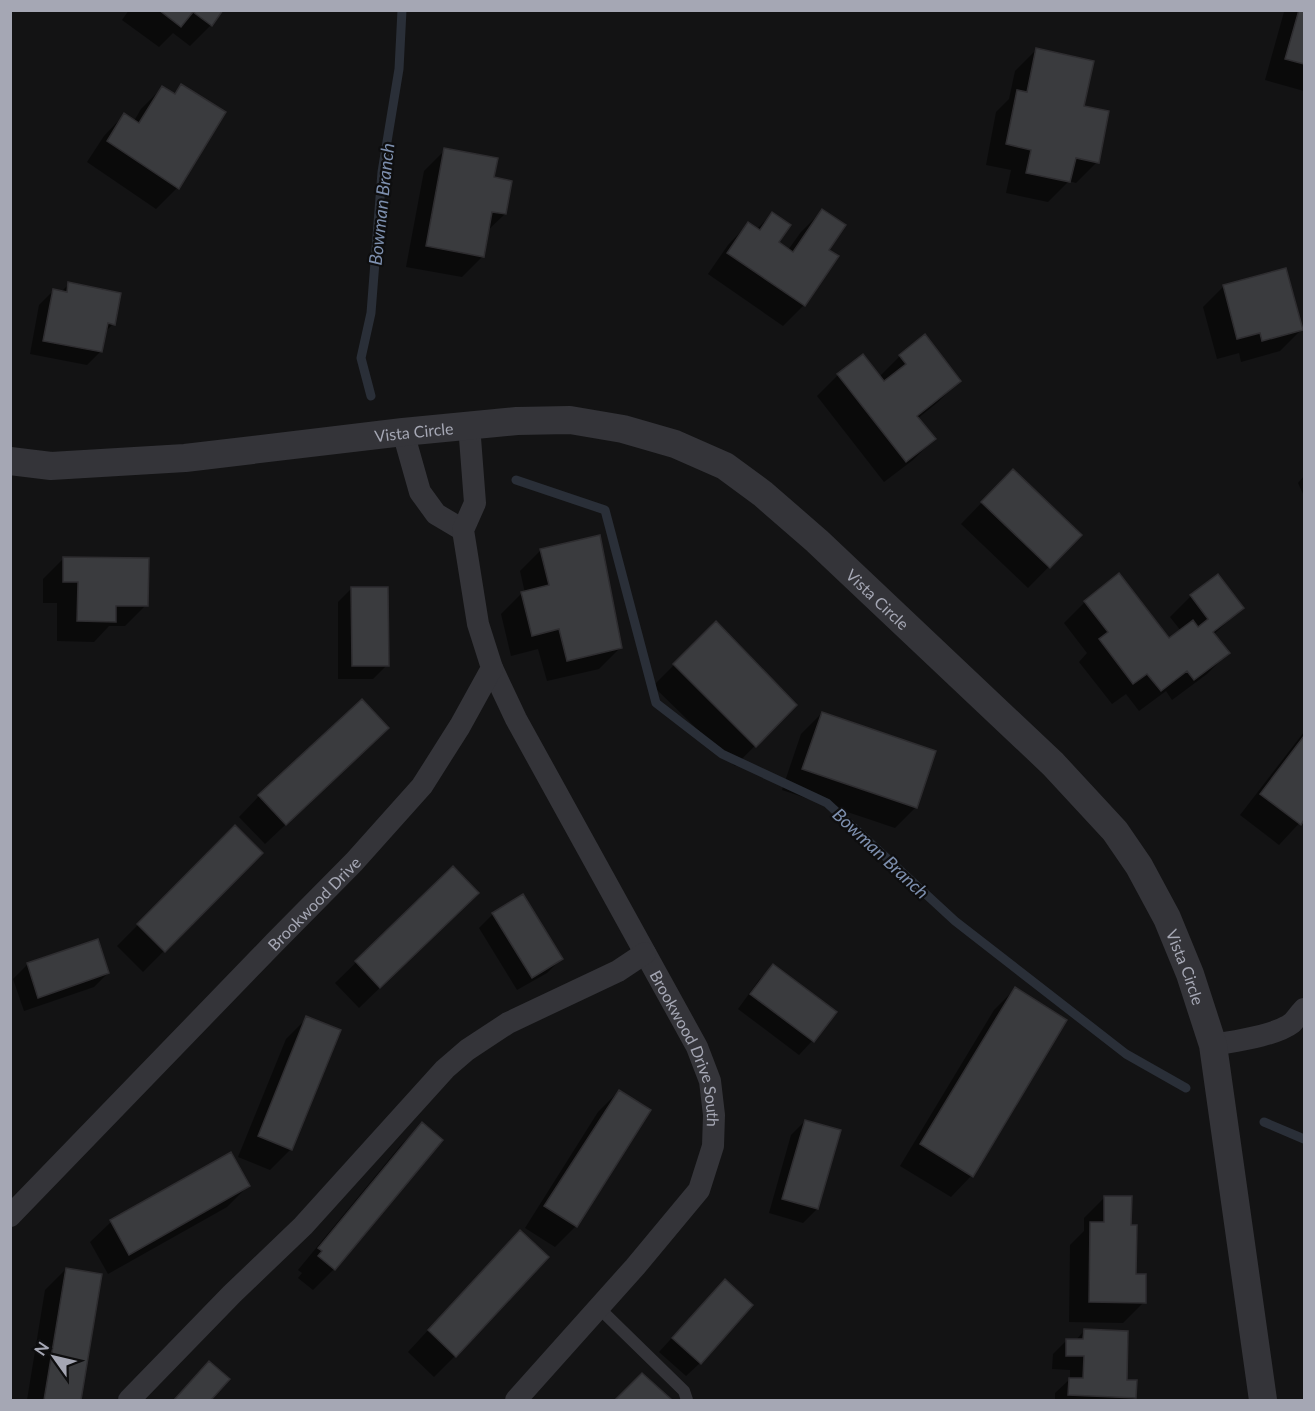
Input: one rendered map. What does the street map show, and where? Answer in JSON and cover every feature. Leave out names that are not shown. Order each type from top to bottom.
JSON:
[{"type":"street","name":"Vista Circle","points":[[10,461],[51,466],[184,458],[403,432],[517,421],[570,420],[623,429],[675,444],[725,466],[764,494],[817,541],[1053,764],[1115,831],[1139,866],[1167,918],[1191,974],[1213,1045],[1263,1401]]},
{"type":"street","points":[[469,426],[475,503],[463,530],[478,624],[492,668]]},
{"type":"street","points":[[403,432],[420,492],[436,514],[463,530]]},
{"type":"street","name":"Brookwood Drive South","points":[[492,668],[516,719],[697,1047],[710,1081],[714,1115],[713,1146],[699,1190],[635,1268],[516,1401]]},
{"type":"street","name":"Brookwood Drive","points":[[10,1216],[354,862],[422,786],[460,726],[492,668]]},
{"type":"street","points":[[129,1401],[232,1294],[303,1226],[445,1069],[467,1050],[508,1023],[618,971],[645,952]]},
{"type":"street","points":[[1213,1045],[1248,1039],[1276,1030],[1291,1024],[1305,1009]]},
{"type":"lane","points":[[599,1308],[684,1391],[687,1401]]},
{"type":"building","points":[[159,10],[223,10],[212,26],[193,12],[181,27]]},
{"type":"building","points":[[1299,10],[1304,10],[1304,64],[1285,59]]},
{"type":"building","points":[[1036,48],[1094,61],[1084,106],[1109,111],[1099,163],[1076,158],[1070,182],[1026,173],[1031,150],[1006,144],[1017,90],[1027,92]]},
{"type":"building","points":[[181,84],[226,112],[179,189],[107,141],[124,113],[139,123],[162,86],[175,94]]},
{"type":"building","points":[[444,148],[498,158],[494,177],[512,181],[506,214],[492,212],[484,257],[426,246]]},
{"type":"building","points":[[822,209],[846,225],[829,250],[839,256],[805,306],[727,253],[748,222],[760,230],[772,212],[791,225],[779,242],[793,252]]},
{"type":"building","points":[[1286,268],[1303,330],[1262,341],[1260,333],[1237,339],[1223,285]]},
{"type":"building","points":[[68,282],[121,293],[115,325],[108,323],[102,352],[43,341],[53,289],[67,292]]},
{"type":"building","points":[[925,334],[961,381],[917,416],[936,439],[906,462],[837,374],[863,354],[884,381],[906,364],[899,355]]},
{"type":"building","points":[[1013,469],[1082,535],[1050,568],[981,502]]},
{"type":"building","points":[[600,535],[622,648],[567,661],[559,629],[532,636],[521,592],[549,585],[540,549]]},
{"type":"building","points":[[63,557],[149,558],[148,606],[116,606],[116,622],[77,621],[78,582],[63,582]]},
{"type":"building","points":[[1119,573],[1169,638],[1193,620],[1198,627],[1208,619],[1190,595],[1218,574],[1244,608],[1213,632],[1230,653],[1194,680],[1187,671],[1161,691],[1147,674],[1133,684],[1099,639],[1108,632],[1084,601]]},
{"type":"building","points":[[351,587],[388,587],[389,666],[352,666]]},
{"type":"building","points":[[716,621],[797,705],[756,747],[673,664]]},
{"type":"building","points":[[362,699],[389,728],[286,825],[258,795]]},
{"type":"building","points":[[822,712],[936,751],[917,808],[802,769]]},
{"type":"building","points":[[1304,736],[1304,820],[1301,825],[1260,794]]},
{"type":"building","points":[[235,825],[263,853],[165,952],[137,924]]},
{"type":"building","points":[[453,866],[479,893],[380,988],[355,961]]},
{"type":"building","points":[[523,894],[563,959],[532,978],[492,913]]},
{"type":"building","points":[[98,939],[109,973],[38,998],[27,963]]},
{"type":"building","points":[[773,964],[837,1012],[814,1042],[750,994]]},
{"type":"building","points":[[1015,987],[1067,1020],[973,1177],[920,1144]]},
{"type":"building","points":[[306,1016],[341,1030],[292,1150],[258,1136]]},
{"type":"building","points":[[619,1090],[651,1110],[577,1227],[544,1206]]},
{"type":"building","points":[[805,1120],[841,1130],[818,1209],[782,1199]]},
{"type":"building","points":[[422,1122],[443,1140],[335,1270],[318,1256],[322,1251],[318,1248]]},
{"type":"building","points":[[231,1152],[250,1186],[129,1255],[110,1220]]},
{"type":"building","points":[[1104,1196],[1132,1196],[1131,1225],[1137,1225],[1136,1274],[1146,1274],[1146,1303],[1089,1302],[1090,1222],[1104,1222]]},
{"type":"building","points":[[520,1230],[549,1257],[456,1357],[428,1330]]},
{"type":"building","points":[[66,1268],[102,1274],[81,1400],[44,1400]]},
{"type":"building","points":[[725,1279],[753,1305],[701,1364],[672,1338]]},
{"type":"building","points":[[1084,1329],[1128,1331],[1127,1380],[1137,1380],[1136,1398],[1068,1395],[1069,1378],[1083,1378],[1084,1356],[1066,1356],[1066,1339],[1083,1339]]},
{"type":"building","points":[[209,1361],[230,1379],[211,1400],[174,1400]]},
{"type":"building","points":[[642,1373],[672,1400],[615,1400]]},
{"type":"waterway","name":"Bowman Branch","points":[[371,396],[361,358],[371,313],[382,172],[399,69],[402,10]]},
{"type":"waterway","name":"Bowman Branch","points":[[516,480],[605,510],[656,703],[722,754],[827,803],[955,921],[1126,1054],[1186,1088]]},
{"type":"waterway","name":"Bowman Branch","points":[[1264,1122],[1304,1139]]}]
